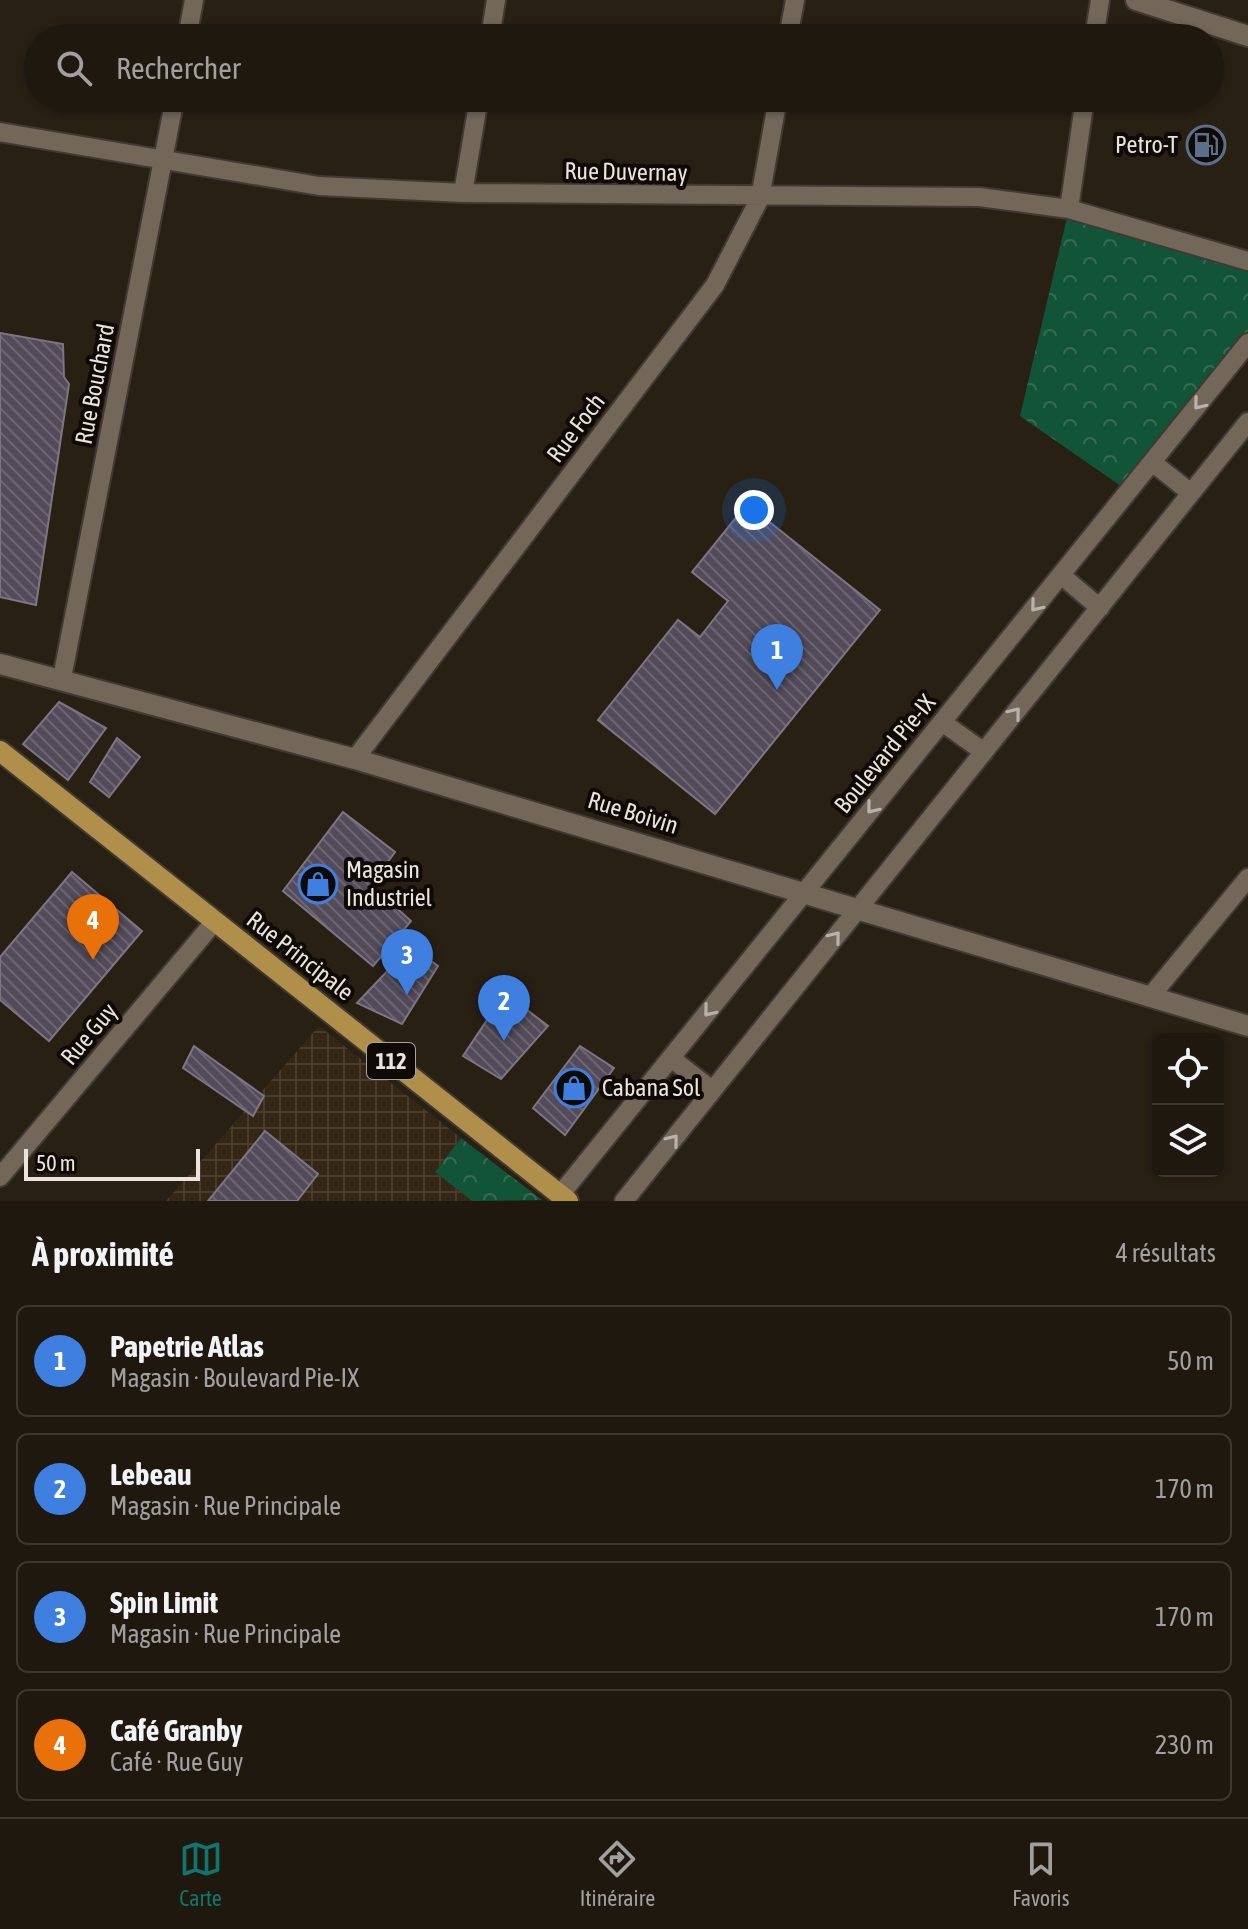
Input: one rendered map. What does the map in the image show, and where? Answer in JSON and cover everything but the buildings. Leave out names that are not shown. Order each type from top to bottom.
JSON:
[{"type":"main road","name":"Rue Principale","points":[[0,751],[564,1198]]},
{"type":"street","points":[[190,24],[194,0]]},
{"type":"street","points":[[492,24],[496,0]]},
{"type":"street","points":[[791,24],[795,0]]},
{"type":"street","points":[[1096,24],[1100,0]]},
{"type":"street","points":[[1136,0],[1211,24]]},
{"type":"street","points":[[1224,28],[1248,36]]},
{"type":"street","name":"Rue Bouchard","points":[[62,678],[172,112]]},
{"type":"street","points":[[463,193],[477,112]]},
{"type":"street","name":"Rue Foch","points":[[355,759],[715,285],[760,198],[775,112]]},
{"type":"street","points":[[1069,209],[1083,112]]},
{"type":"street","name":"Rue Duvernay","points":[[0,132],[319,186],[463,193],[760,198],[979,197],[1069,209],[1248,261]]},
{"type":"street","name":"Boulevard Pie-IX","points":[[564,1198],[671,1058],[1248,343]]},
{"type":"street","points":[[624,1201],[1248,422]]},
{"type":"street","points":[[1152,462],[1191,493]]},
{"type":"street","points":[[1061,575],[1100,608]]},
{"type":"street","name":"Rue Boivin","points":[[0,664],[62,678],[355,759],[1248,1026]]},
{"type":"street","points":[[942,722],[984,752]]},
{"type":"street","points":[[1150,997],[1248,878]]},
{"type":"street","name":"Rue Guy","points":[[0,1177],[215,921]]},
{"type":"street","points":[[671,1058],[712,1090]]},
{"type":"shaded area","points":[[319,1026],[461,1138],[435,1172],[472,1201],[166,1201]]},
{"type":"green space","points":[[1069,209],[1248,261],[1248,343],[1128,491],[1020,416]]},
{"type":"green space","points":[[461,1138],[542,1200],[472,1201],[435,1172]]},
{"type":"place","name":"Petro-T","points":[[1206,145]]},
{"type":"place","name":"Papetrie Atlas","points":[[777,690]]},
{"type":"place","name":"Magasin Industriel","points":[[318,884]]},
{"type":"place","name":"Café Granby","points":[[93,960]]},
{"type":"place","name":"Spin Limit","points":[[407,995]]},
{"type":"place","name":"Lebeau","points":[[504,1041]]},
{"type":"place","name":"Cabana Sol","points":[[574,1088]]}]
